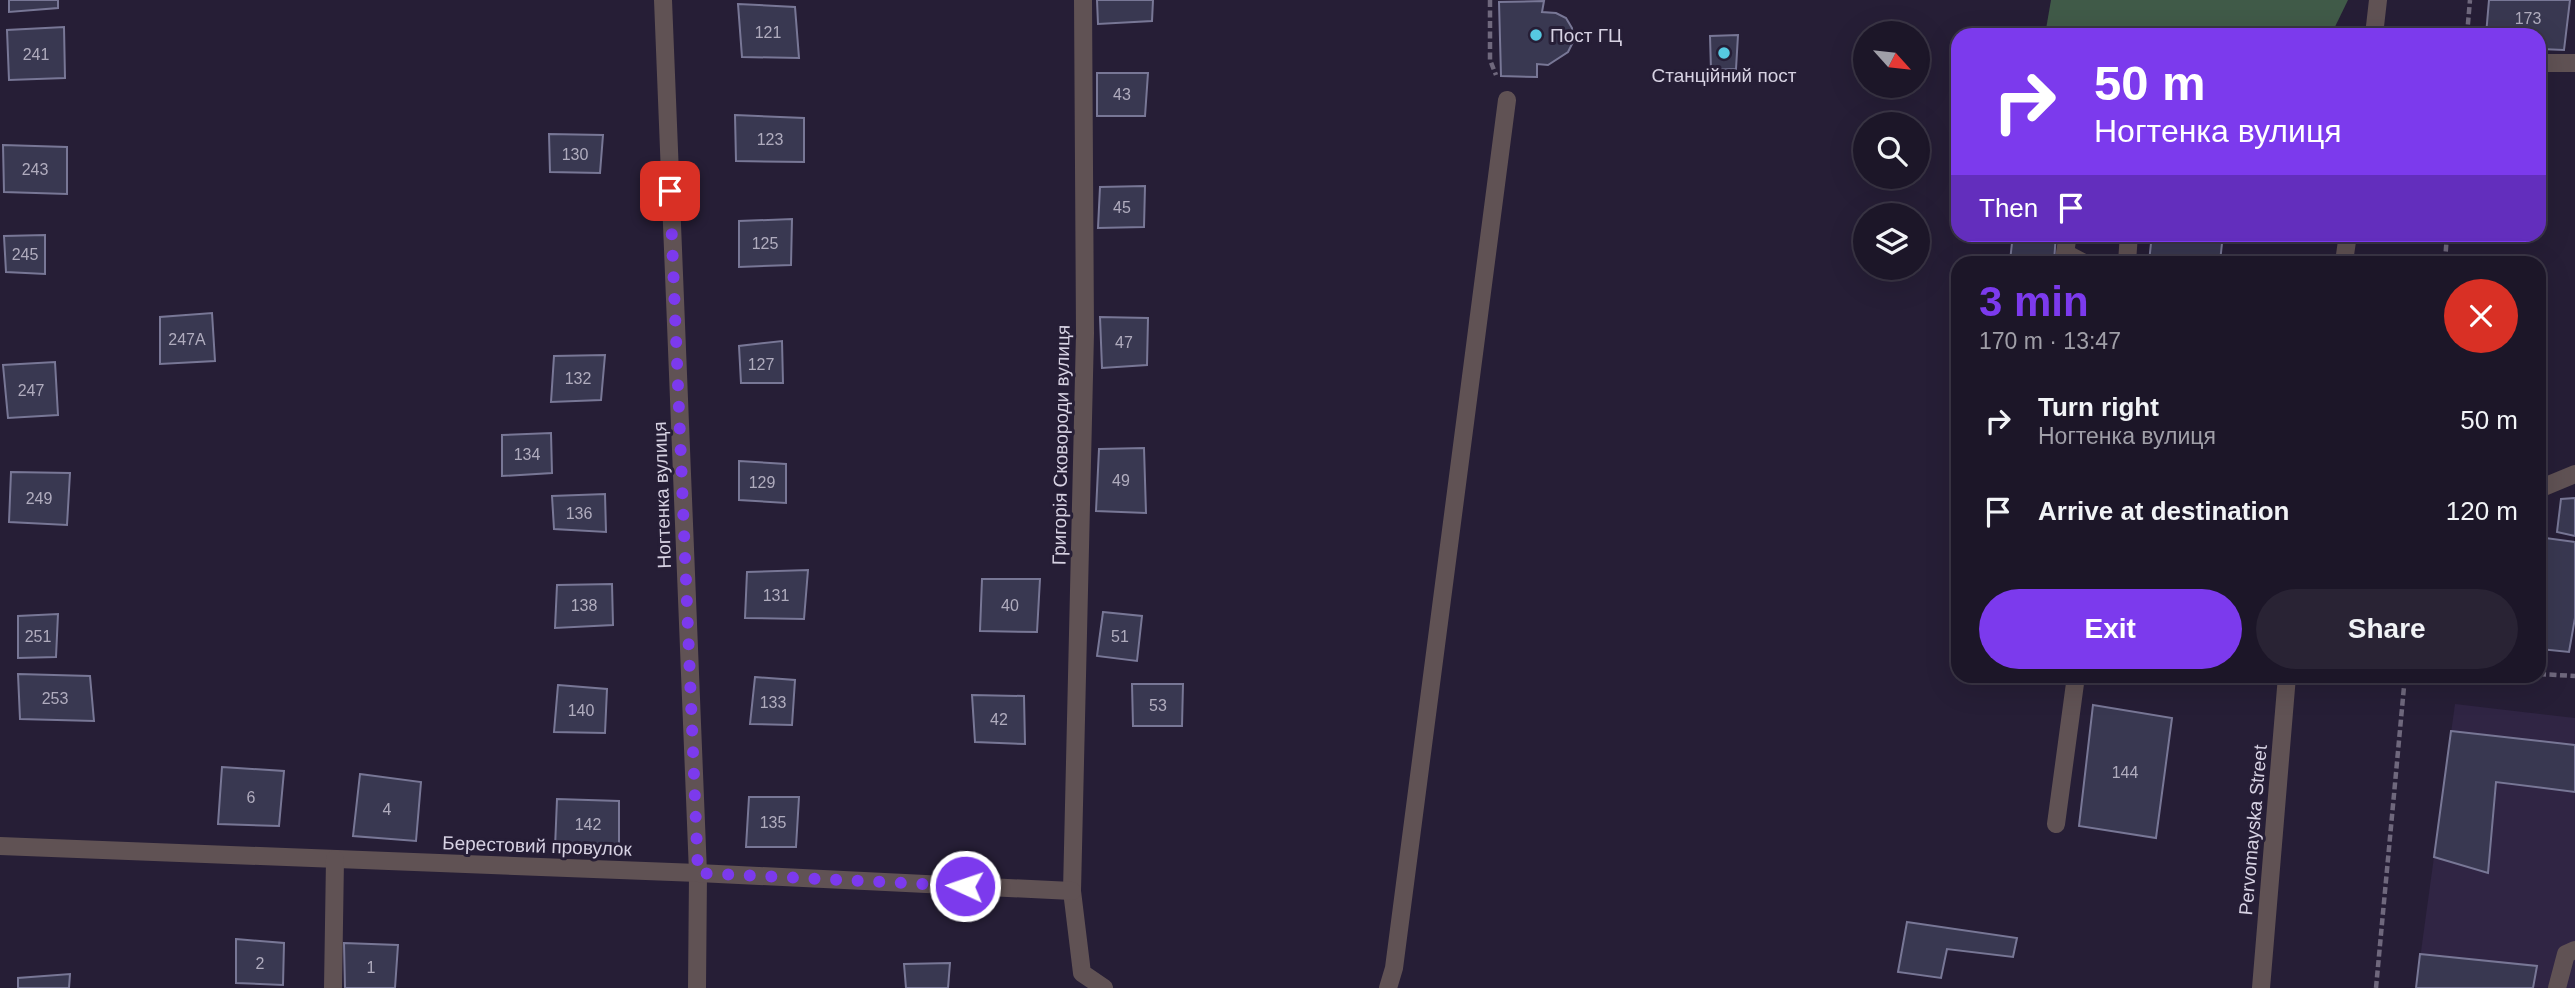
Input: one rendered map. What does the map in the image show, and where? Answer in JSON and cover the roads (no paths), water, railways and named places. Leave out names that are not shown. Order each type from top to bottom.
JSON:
[{"type":"street","name":"Ногтенка вулиця","points":[[663,0],[698,873],[697,988]]},
{"type":"street","name":"Григорія Сковороди вулиця","points":[[1083,0],[1085,333],[1072,891],[1082,973],[1104,988]]},
{"type":"street","points":[[2375,28],[2378,0]]},
{"type":"street","points":[[2546,63],[2575,63]]},
{"type":"street","points":[[1388,988],[1394,968],[1507,100]]},
{"type":"street","points":[[2067,242],[2065,253],[2071,256]]},
{"type":"street","points":[[2546,486],[2575,474]]},
{"type":"street","points":[[2056,824],[2075,683]]},
{"type":"street","name":"Pervomayska Street","points":[[2261,988],[2286,683]]},
{"type":"street","name":"Берестовий провулок","points":[[0,846],[698,873],[1072,891]]},
{"type":"street","points":[[333,988],[335,859]]},
{"type":"street","points":[[2557,988],[2566,954],[2575,950]]},
{"type":"place","name":"Пост ГЦ","points":[[1536,35]]},
{"type":"place","name":"Станційний пост","points":[[1724,53]]}]
